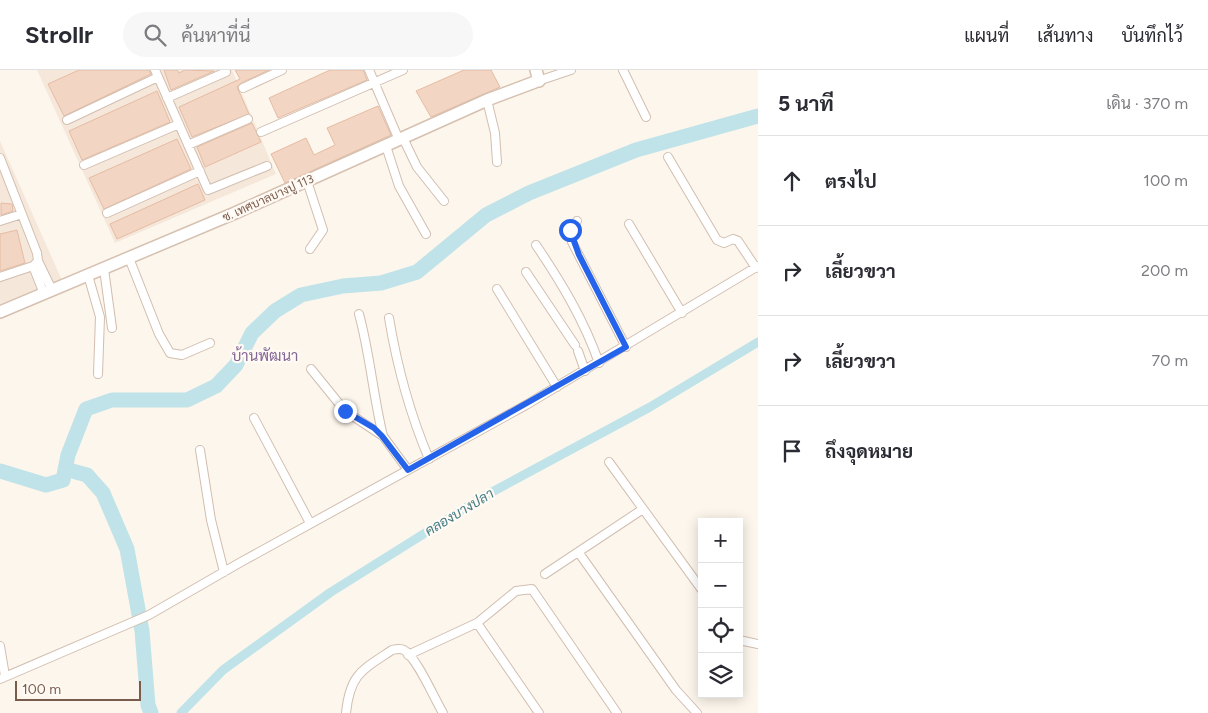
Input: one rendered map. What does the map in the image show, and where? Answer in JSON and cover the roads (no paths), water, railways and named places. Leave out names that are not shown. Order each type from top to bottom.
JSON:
[{"type":"street","points":[[243,88],[282,70]]},
{"type":"street","points":[[369,70],[401,139],[417,167],[444,202]]},
{"type":"street","points":[[261,132],[403,70]]},
{"type":"street","points":[[537,78],[571,70]]},
{"type":"street","points":[[623,70],[646,117]]},
{"type":"street","points":[[167,98],[226,72]]},
{"type":"street","points":[[67,120],[156,73],[208,190],[267,166]]},
{"type":"street","name":"ซ. เทศบาลบางปู 113","points":[[0,312],[307,181],[537,78]]},
{"type":"street","points":[[487,100],[495,133],[497,162]]},
{"type":"street","points":[[188,144],[248,119]]},
{"type":"street","points":[[84,165],[179,124]]},
{"type":"street","points":[[386,146],[399,186],[426,234]]},
{"type":"street","points":[[0,646],[3,677],[128,626],[557,387],[757,267],[738,241],[733,239],[724,243],[716,240],[668,157]]},
{"type":"street","points":[[1,164],[22,214],[36,263],[48,292]]},
{"type":"street","points":[[107,213],[200,171]]},
{"type":"street","points":[[307,181],[323,230],[310,249]]},
{"type":"street","points":[[0,220],[22,214]]},
{"type":"street","points":[[577,221],[570,230],[572,242],[626,347]]},
{"type":"street","points":[[630,224],[682,313]]},
{"type":"street","points":[[536,245],[570,298],[591,339],[599,362]]},
{"type":"street","points":[[129,258],[159,334],[170,354],[182,355],[210,343]]},
{"type":"street","points":[[0,277],[36,263]]},
{"type":"street","points":[[104,269],[112,328]]},
{"type":"street","points":[[526,272],[576,348],[585,371]]},
{"type":"street","points":[[88,275],[100,316],[98,374]]},
{"type":"street","points":[[497,289],[557,387]]},
{"type":"street","points":[[358,314],[367,345],[370,380],[382,436]]},
{"type":"street","points":[[389,318],[396,360],[419,434],[429,459]]},
{"type":"street","points":[[311,369],[345,411],[374,428],[382,436],[408,470]]},
{"type":"street","points":[[254,418],[310,523]]},
{"type":"street","points":[[200,450],[211,520],[224,572]]},
{"type":"street","points":[[609,462],[698,584]]},
{"type":"street","points":[[545,574],[644,510]]},
{"type":"street","points":[[579,553],[676,690],[697,713]]},
{"type":"street","points":[[408,655],[477,623],[516,591],[532,589],[617,713]]},
{"type":"street","points":[[477,623],[539,713]]},
{"type":"street","points":[[743,641],[758,644]]},
{"type":"street","points":[[346,713],[351,689],[359,672],[392,650],[399,649],[408,655],[419,670],[443,713]]},
{"type":"waterway","points":[[0,471],[46,485],[63,480],[68,455],[86,409],[112,400],[187,400],[216,386],[236,365],[252,333],[275,311],[301,295],[343,286],[381,283],[417,272],[486,215],[529,193],[636,150],[758,116]]},
{"type":"waterway","name":"คลองบางปลา","points":[[181,713],[223,670],[331,592],[481,498],[650,407],[758,342]]},
{"type":"waterway","points":[[65,469],[87,475],[103,493],[127,549],[142,631],[148,705],[151,713]]},
{"type":"district","name":"บ้านพัฒนา","points":[[265,356]]}]
